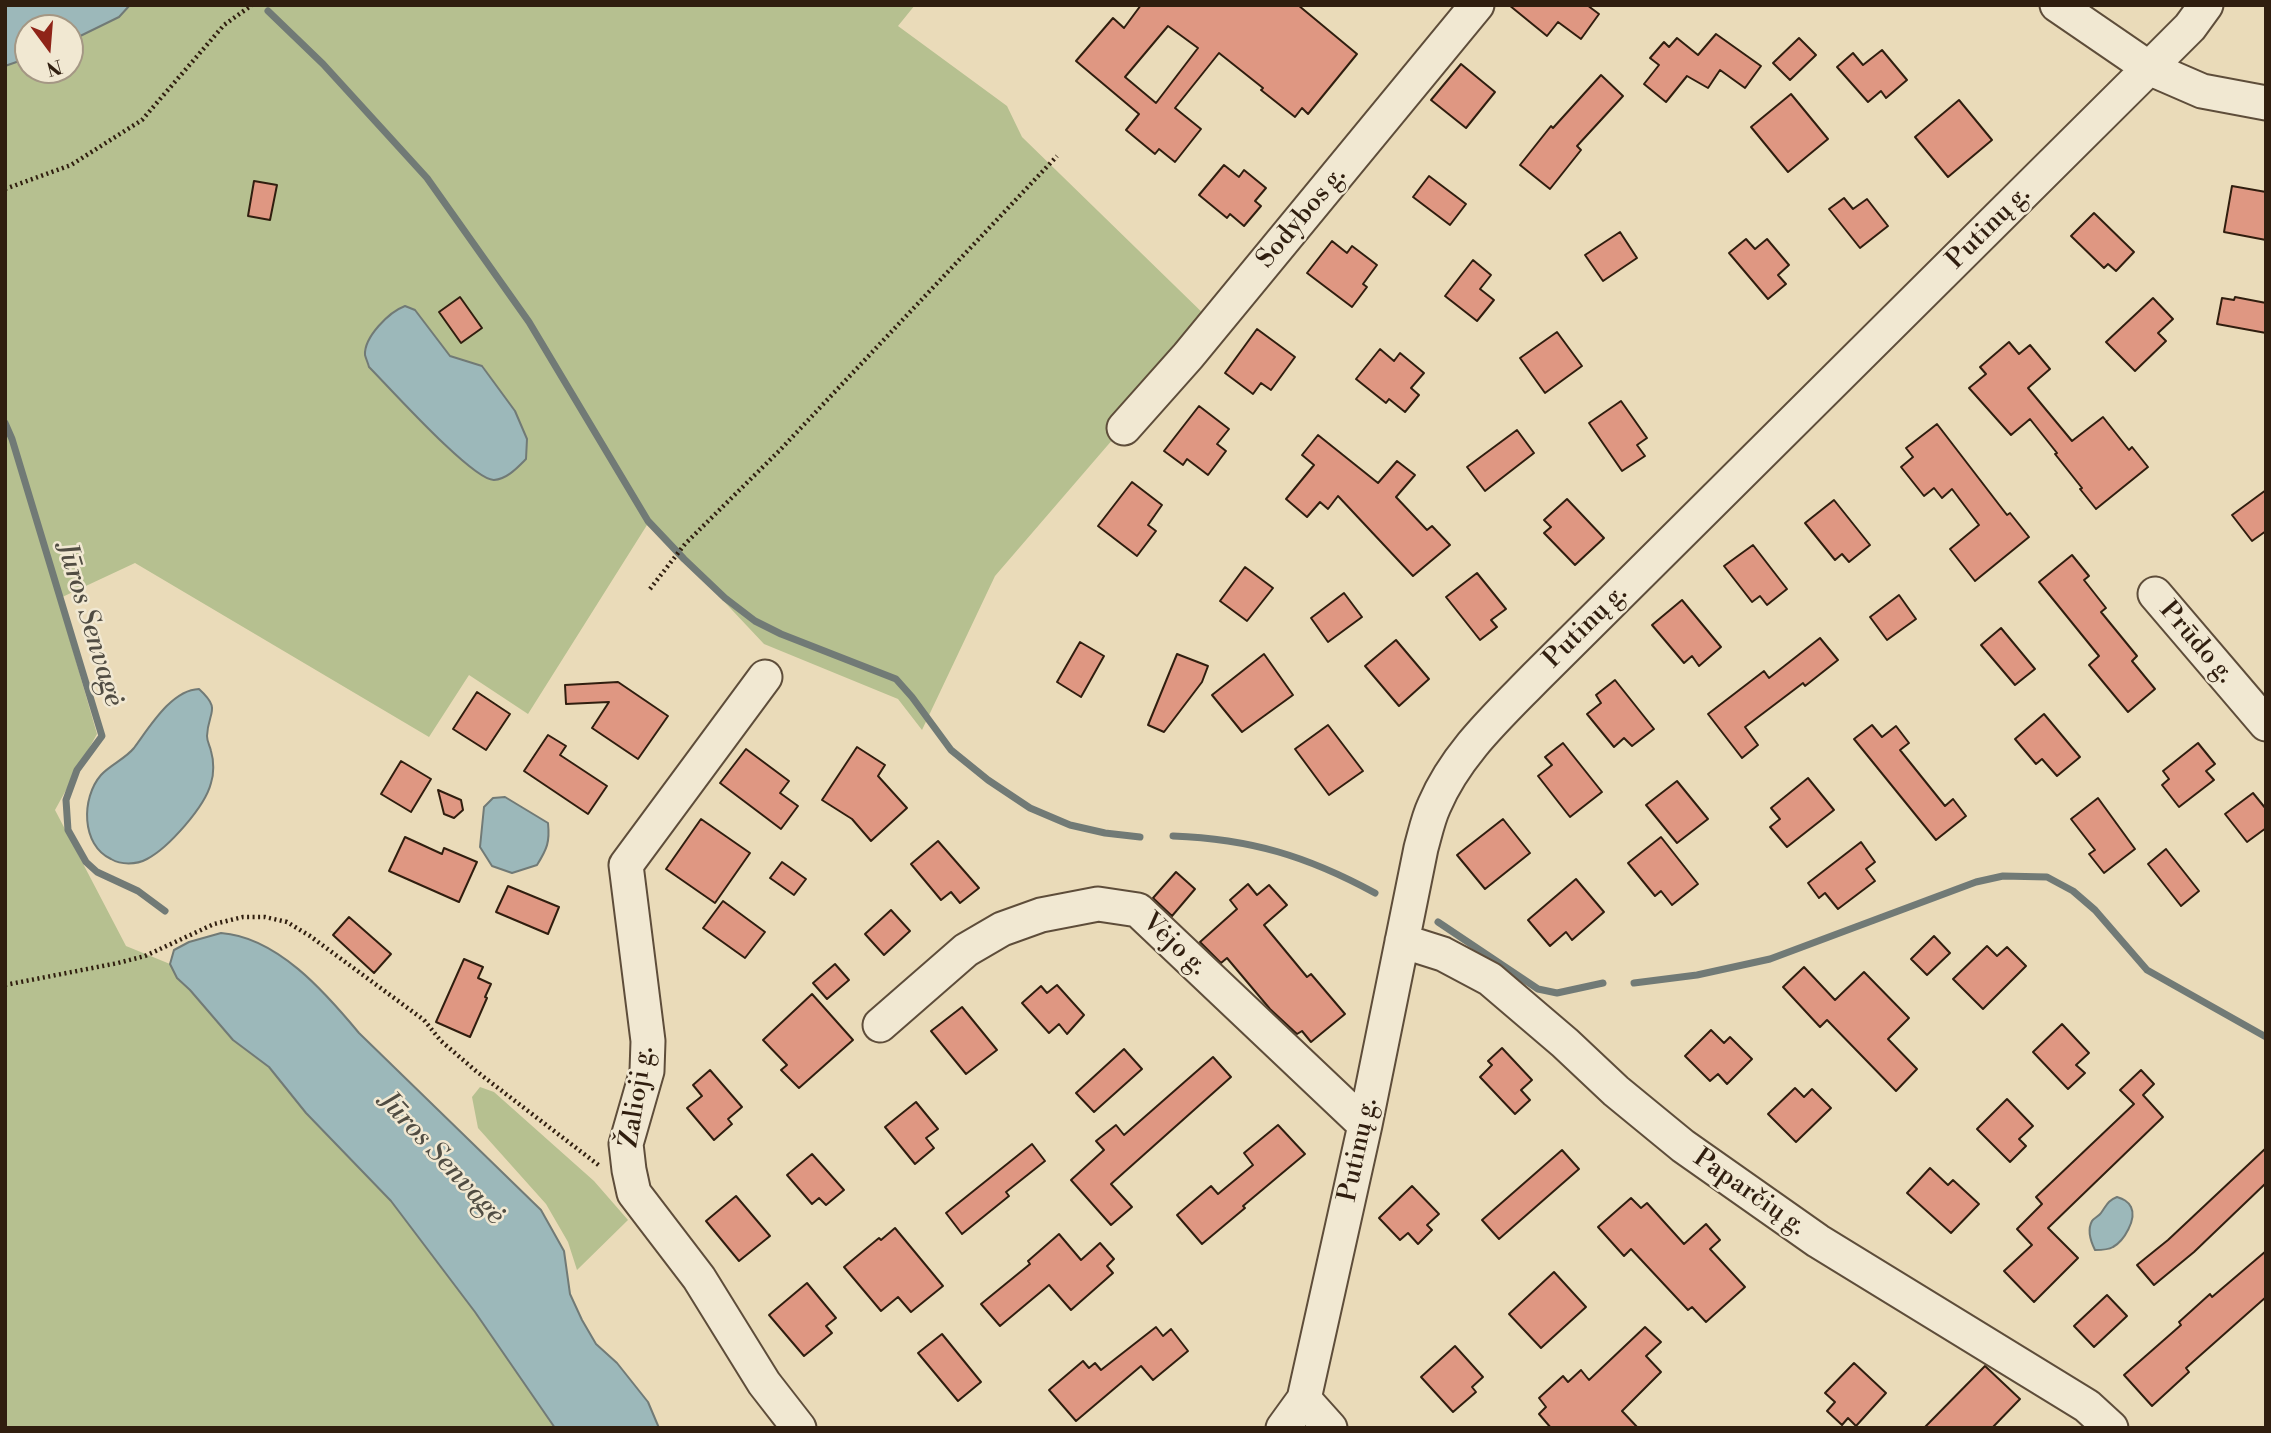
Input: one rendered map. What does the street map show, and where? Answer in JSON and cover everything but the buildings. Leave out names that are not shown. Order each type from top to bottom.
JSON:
[{"type":"street","name":"Sodybos g.","points":[[1124,428],[1188,356],[1477,5]]},
{"type":"street","points":[[2057,5],[2149,68],[2202,91],[2266,103]]},
{"type":"street","name":"Putinų g.","points":[[1283,1428],[1304,1399],[1365,1125],[1421,848],[1433,807],[1453,769],[1480,734],[1598,614],[2190,27],[2206,5]]},
{"type":"street","name":"Prūdo g.","points":[[2155,594],[2266,724]]},
{"type":"street","name":"Žalioji g.","points":[[765,677],[626,865],[648,1041],[647,1071],[626,1144],[634,1193],[699,1278],[764,1384],[799,1428]]},
{"type":"street","name":"Vėjo g.","points":[[880,1025],[966,950],[1002,929],[1041,915],[1098,904],[1138,910],[1365,1125]]},
{"type":"street","name":"Paparčių g.","points":[[1402,941],[1443,954],[1490,978],[1616,1091],[1683,1146],[1818,1241],[2087,1406],[2111,1428]]},
{"type":"street","points":[[1304,1399],[1330,1428]]},
{"type":"path","points":[[5,189],[71,165],[142,120],[224,24],[252,5]]},
{"type":"path","points":[[650,589],[685,544],[780,450],[1057,156]]},
{"type":"path","points":[[5,985],[145,956],[214,924],[243,917],[265,917],[287,922],[424,1020],[441,1041],[476,1072],[634,1193]]},
{"type":"green space","points":[[130,5],[915,5],[898,26],[1007,106],[1022,137],[1213,323],[995,576],[922,730],[898,699],[764,644],[684,559],[647,525],[528,714],[469,675],[429,737],[135,563],[58,599],[97,734],[55,810],[126,946],[170,964],[177,978],[233,1040],[269,1067],[306,1113],[391,1201],[475,1312],[555,1428],[5,1428],[5,66],[14,63],[14,84],[84,84],[84,34],[119,17]],"holes":[[[415,310],[450,356],[483,366],[515,412],[526,459],[503,478],[494,480],[468,465],[430,431],[369,367]]]},
{"type":"green space","points":[[480,1087],[494,1092],[594,1181],[628,1220],[577,1270],[568,1242],[546,1204],[478,1128],[472,1097]]},
{"type":"water","points":[[5,5],[130,5],[119,17],[84,34],[84,14],[14,14],[14,63],[5,66]]},
{"type":"water","points":[[405,306],[415,310],[450,356],[482,366],[515,411],[527,439],[526,459],[507,475],[494,480],[468,465],[369,367],[365,355],[373,333],[385,319]]},
{"type":"water","points":[[199,689],[212,707],[207,740],[213,759],[213,772],[207,793],[185,826],[156,854],[133,863],[111,859],[101,852],[89,832],[87,808],[94,785],[105,771],[134,748],[170,703],[189,691]]},
{"type":"water","points":[[505,797],[548,823],[547,845],[537,865],[512,873],[492,866],[480,847],[484,807],[493,798]]},
{"type":"water","points":[[221,933],[242,937],[261,945],[298,969],[359,1033],[541,1210],[564,1251],[570,1294],[582,1320],[596,1344],[617,1363],[648,1402],[659,1428],[555,1428],[475,1312],[391,1201],[306,1113],[269,1067],[233,1040],[177,978],[170,964],[174,950],[189,942]]},
{"type":"water","points":[[2117,1197],[2125,1200],[2131,1207],[2131,1223],[2117,1244],[2109,1249],[2095,1250],[2090,1236],[2093,1220]]},
{"type":"waterway","points":[[268,11],[323,64],[427,178],[529,322],[648,521],[725,598],[755,621],[781,634],[896,679],[951,750],[988,780],[1030,808],[1070,825],[1140,837]]},
{"type":"waterway","name":"Jūros Senvagė","points":[[5,423],[102,736],[77,770],[66,800],[68,830],[86,862],[97,872],[138,891],[165,911]]},
{"type":"waterway","points":[[1173,836],[1228,841],[1278,852],[1326,869],[1375,893]]},
{"type":"waterway","points":[[1634,983],[1697,975],[1770,959],[1976,882],[2003,876],[2047,877],[2073,891],[2095,910],[2147,970],[2266,1037]]},
{"type":"waterway","points":[[1438,922],[1538,989],[1557,993],[1603,983]]}]
